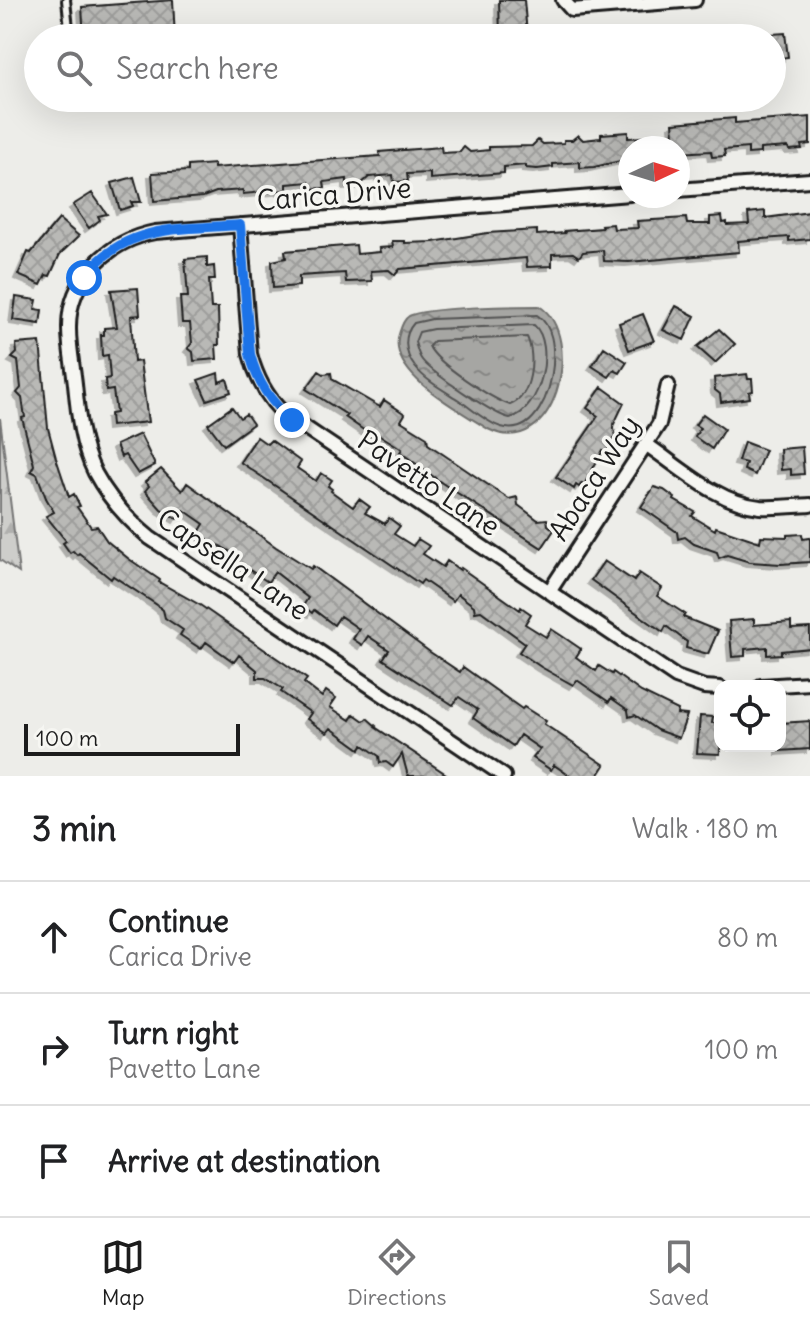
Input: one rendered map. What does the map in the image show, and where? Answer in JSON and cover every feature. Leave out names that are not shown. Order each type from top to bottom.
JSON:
[{"type":"street","points":[[563,0],[572,10],[695,0]]},
{"type":"street","points":[[690,189],[810,180]]},
{"type":"street","name":"Carica Drive","points":[[73,302],[93,265],[126,240],[155,232],[618,195]]},
{"type":"street","name":"Pavetto Lane","points":[[240,225],[250,354],[255,374],[269,399],[292,420],[676,677],[714,688]]},
{"type":"street","name":"Capsella Lane","points":[[73,302],[69,329],[82,436],[95,472],[122,513],[150,538],[504,776]]},
{"type":"street","name":"Abaca Way","points":[[549,592],[647,445],[659,424],[668,385]]},
{"type":"street","points":[[647,445],[719,493],[740,503],[767,507],[810,505]]},
{"type":"street","points":[[786,684],[810,683]]},
{"type":"lane","points":[[66,0],[69,24]]},
{"type":"green space","points":[[0,418],[19,573],[0,560]]},
{"type":"water","points":[[539,306],[553,321],[560,342],[561,367],[557,391],[546,413],[531,428],[512,435],[488,429],[427,389],[403,361],[398,346],[400,331],[409,316],[452,309]]},
{"type":"building","points":[[173,0],[174,24],[83,24],[82,7]]},
{"type":"building","points":[[499,0],[524,0],[526,24],[500,24]]},
{"type":"building","points":[[810,117],[810,144],[801,145],[802,149],[760,149],[760,153],[748,154],[748,148],[724,150],[725,156],[712,157],[711,151],[690,152],[690,136],[659,136],[674,135],[673,123],[735,118],[735,123]]},
{"type":"building","points":[[628,132],[628,136],[618,136],[618,162],[594,167],[580,168],[580,162],[537,169],[526,168],[526,165],[504,167],[504,173],[430,179],[430,173],[407,174],[408,181],[394,182],[393,175],[369,177],[360,185],[347,186],[347,179],[324,182],[325,188],[309,189],[309,182],[287,184],[287,190],[243,194],[243,190],[216,192],[203,197],[154,201],[152,173],[188,171],[188,166],[214,164],[214,168],[380,156],[379,152],[441,147],[442,153],[460,152],[464,147],[470,152],[489,150],[489,147],[532,146],[538,140],[543,144],[564,143],[564,140],[572,140],[578,135],[583,140],[601,138],[601,134]]},
{"type":"building","points":[[134,177],[141,202],[131,202],[133,206],[120,210],[112,183]]},
{"type":"building","points":[[92,193],[107,214],[98,216],[100,220],[89,228],[73,205]]},
{"type":"building","points":[[765,211],[765,218],[810,212],[810,239],[789,241],[789,237],[738,241],[739,252],[629,262],[604,261],[603,250],[583,252],[579,257],[573,253],[552,254],[552,266],[527,267],[526,258],[400,269],[395,275],[389,270],[371,271],[372,281],[346,282],[345,273],[299,276],[299,286],[273,288],[272,261],[286,258],[285,251],[356,245],[357,254],[380,252],[379,248],[393,247],[392,241],[433,242],[487,233],[537,230],[537,235],[565,233],[613,224],[614,229],[638,228],[637,221],[686,218],[687,224],[710,224],[710,217],[722,216],[723,223],[727,222],[727,225],[749,224],[748,213]]},
{"type":"building","points":[[59,219],[79,236],[60,254],[50,276],[46,275],[41,285],[18,275],[28,252],[31,253]]},
{"type":"building","points":[[207,257],[207,267],[214,266],[215,280],[209,280],[211,308],[218,308],[219,345],[216,345],[217,359],[194,361],[193,352],[188,348],[192,343],[190,323],[182,323],[180,297],[188,297],[185,259]]},
{"type":"building","points":[[138,288],[140,315],[131,316],[134,362],[140,361],[148,422],[111,426],[110,414],[116,413],[113,390],[106,391],[105,379],[110,378],[108,355],[102,356],[101,335],[104,335],[104,328],[117,327],[111,290]]},
{"type":"building","points":[[16,297],[37,300],[35,309],[42,310],[40,324],[13,320]]},
{"type":"building","points":[[676,306],[695,316],[684,340],[663,330]]},
{"type":"building","points":[[643,314],[654,341],[629,350],[619,323]]},
{"type":"building","points":[[719,329],[735,344],[715,363],[697,347]]},
{"type":"building","points":[[40,342],[48,428],[56,458],[69,497],[74,494],[80,506],[77,507],[91,527],[97,526],[107,541],[159,582],[200,605],[307,679],[304,683],[322,697],[326,691],[336,698],[330,707],[350,720],[354,714],[364,721],[367,718],[375,727],[449,776],[408,776],[402,754],[393,767],[386,762],[380,763],[379,756],[363,745],[360,749],[331,728],[327,733],[307,719],[311,713],[281,692],[283,689],[265,678],[257,678],[257,670],[239,655],[234,662],[206,642],[201,649],[180,635],[183,630],[165,618],[163,610],[157,605],[113,576],[111,579],[79,553],[70,553],[63,543],[66,541],[46,516],[54,512],[37,474],[31,471],[34,465],[22,418],[25,417],[22,398],[17,393],[21,388],[18,361],[12,358],[17,353],[16,344]]},
{"type":"building","points":[[604,347],[627,362],[620,373],[614,370],[609,377],[592,366]]},
{"type":"building","points":[[319,371],[331,373],[332,379],[380,407],[384,400],[405,414],[401,421],[427,437],[428,444],[509,499],[517,497],[518,505],[538,520],[547,519],[554,530],[542,548],[442,483],[400,452],[402,449],[378,434],[375,438],[345,417],[347,415],[306,389]]},
{"type":"building","points":[[218,373],[219,382],[227,379],[231,392],[207,400],[198,380]]},
{"type":"building","points":[[747,374],[748,379],[752,379],[750,398],[721,402],[714,378]]},
{"type":"building","points":[[602,387],[624,403],[613,426],[616,436],[606,452],[603,450],[584,485],[576,485],[574,489],[556,477],[598,416],[587,408]]},
{"type":"building","points":[[232,407],[240,418],[246,414],[253,424],[224,445],[208,424]]},
{"type":"building","points":[[703,414],[724,429],[712,449],[695,437],[700,428],[695,425]]},
{"type":"building","points":[[140,434],[155,465],[138,474],[125,455],[121,457],[116,445]]},
{"type":"building","points":[[257,437],[267,444],[271,440],[301,462],[297,468],[316,481],[321,473],[332,480],[328,486],[331,491],[353,507],[359,499],[370,507],[365,513],[385,524],[389,518],[400,526],[394,534],[413,546],[418,539],[429,546],[423,554],[443,567],[447,561],[461,568],[520,610],[521,607],[531,614],[525,624],[546,637],[551,629],[562,636],[581,649],[576,657],[596,671],[599,666],[613,672],[641,692],[678,710],[677,714],[687,715],[679,738],[657,730],[635,715],[629,717],[628,710],[611,698],[609,702],[577,680],[573,685],[541,667],[519,652],[525,643],[481,611],[475,612],[474,606],[458,594],[453,601],[423,580],[420,584],[240,462]]},
{"type":"building","points":[[744,442],[765,450],[755,475],[744,470],[746,463],[738,461]]},
{"type":"building","points":[[802,447],[804,474],[791,475],[791,469],[781,470],[780,449]]},
{"type":"building","points":[[161,469],[182,491],[187,483],[276,547],[311,569],[313,566],[460,672],[463,667],[522,709],[524,707],[546,721],[544,724],[605,765],[598,776],[570,776],[554,765],[551,770],[533,758],[540,749],[520,735],[513,746],[473,718],[478,710],[459,697],[453,705],[383,659],[389,650],[368,636],[362,645],[353,639],[359,629],[340,616],[334,625],[314,610],[312,613],[303,606],[308,598],[275,572],[268,582],[227,555],[229,551],[198,534],[204,524],[184,510],[177,519],[161,509],[145,491],[149,486],[145,482]]},
{"type":"building","points":[[654,487],[664,490],[695,512],[692,516],[715,530],[716,527],[760,542],[761,536],[802,534],[803,539],[810,538],[810,562],[750,562],[727,555],[719,558],[717,552],[694,544],[685,537],[678,539],[677,532],[641,507]]},
{"type":"building","points":[[604,561],[634,581],[639,573],[662,588],[657,596],[685,614],[683,617],[718,631],[708,654],[686,648],[687,642],[666,626],[663,632],[591,580]]},
{"type":"building","points":[[754,619],[754,625],[791,622],[791,629],[810,628],[810,648],[767,655],[767,647],[745,649],[745,656],[732,657],[729,621]]},
{"type":"building","points":[[700,716],[713,717],[714,752],[720,754],[697,753]]},
{"type":"building","points":[[810,721],[810,749],[786,751],[786,723]]},
{"type":"route","points":[[84,278],[93,265],[113,248],[143,234],[240,225],[247,326],[255,374],[269,399],[292,420]]}]
